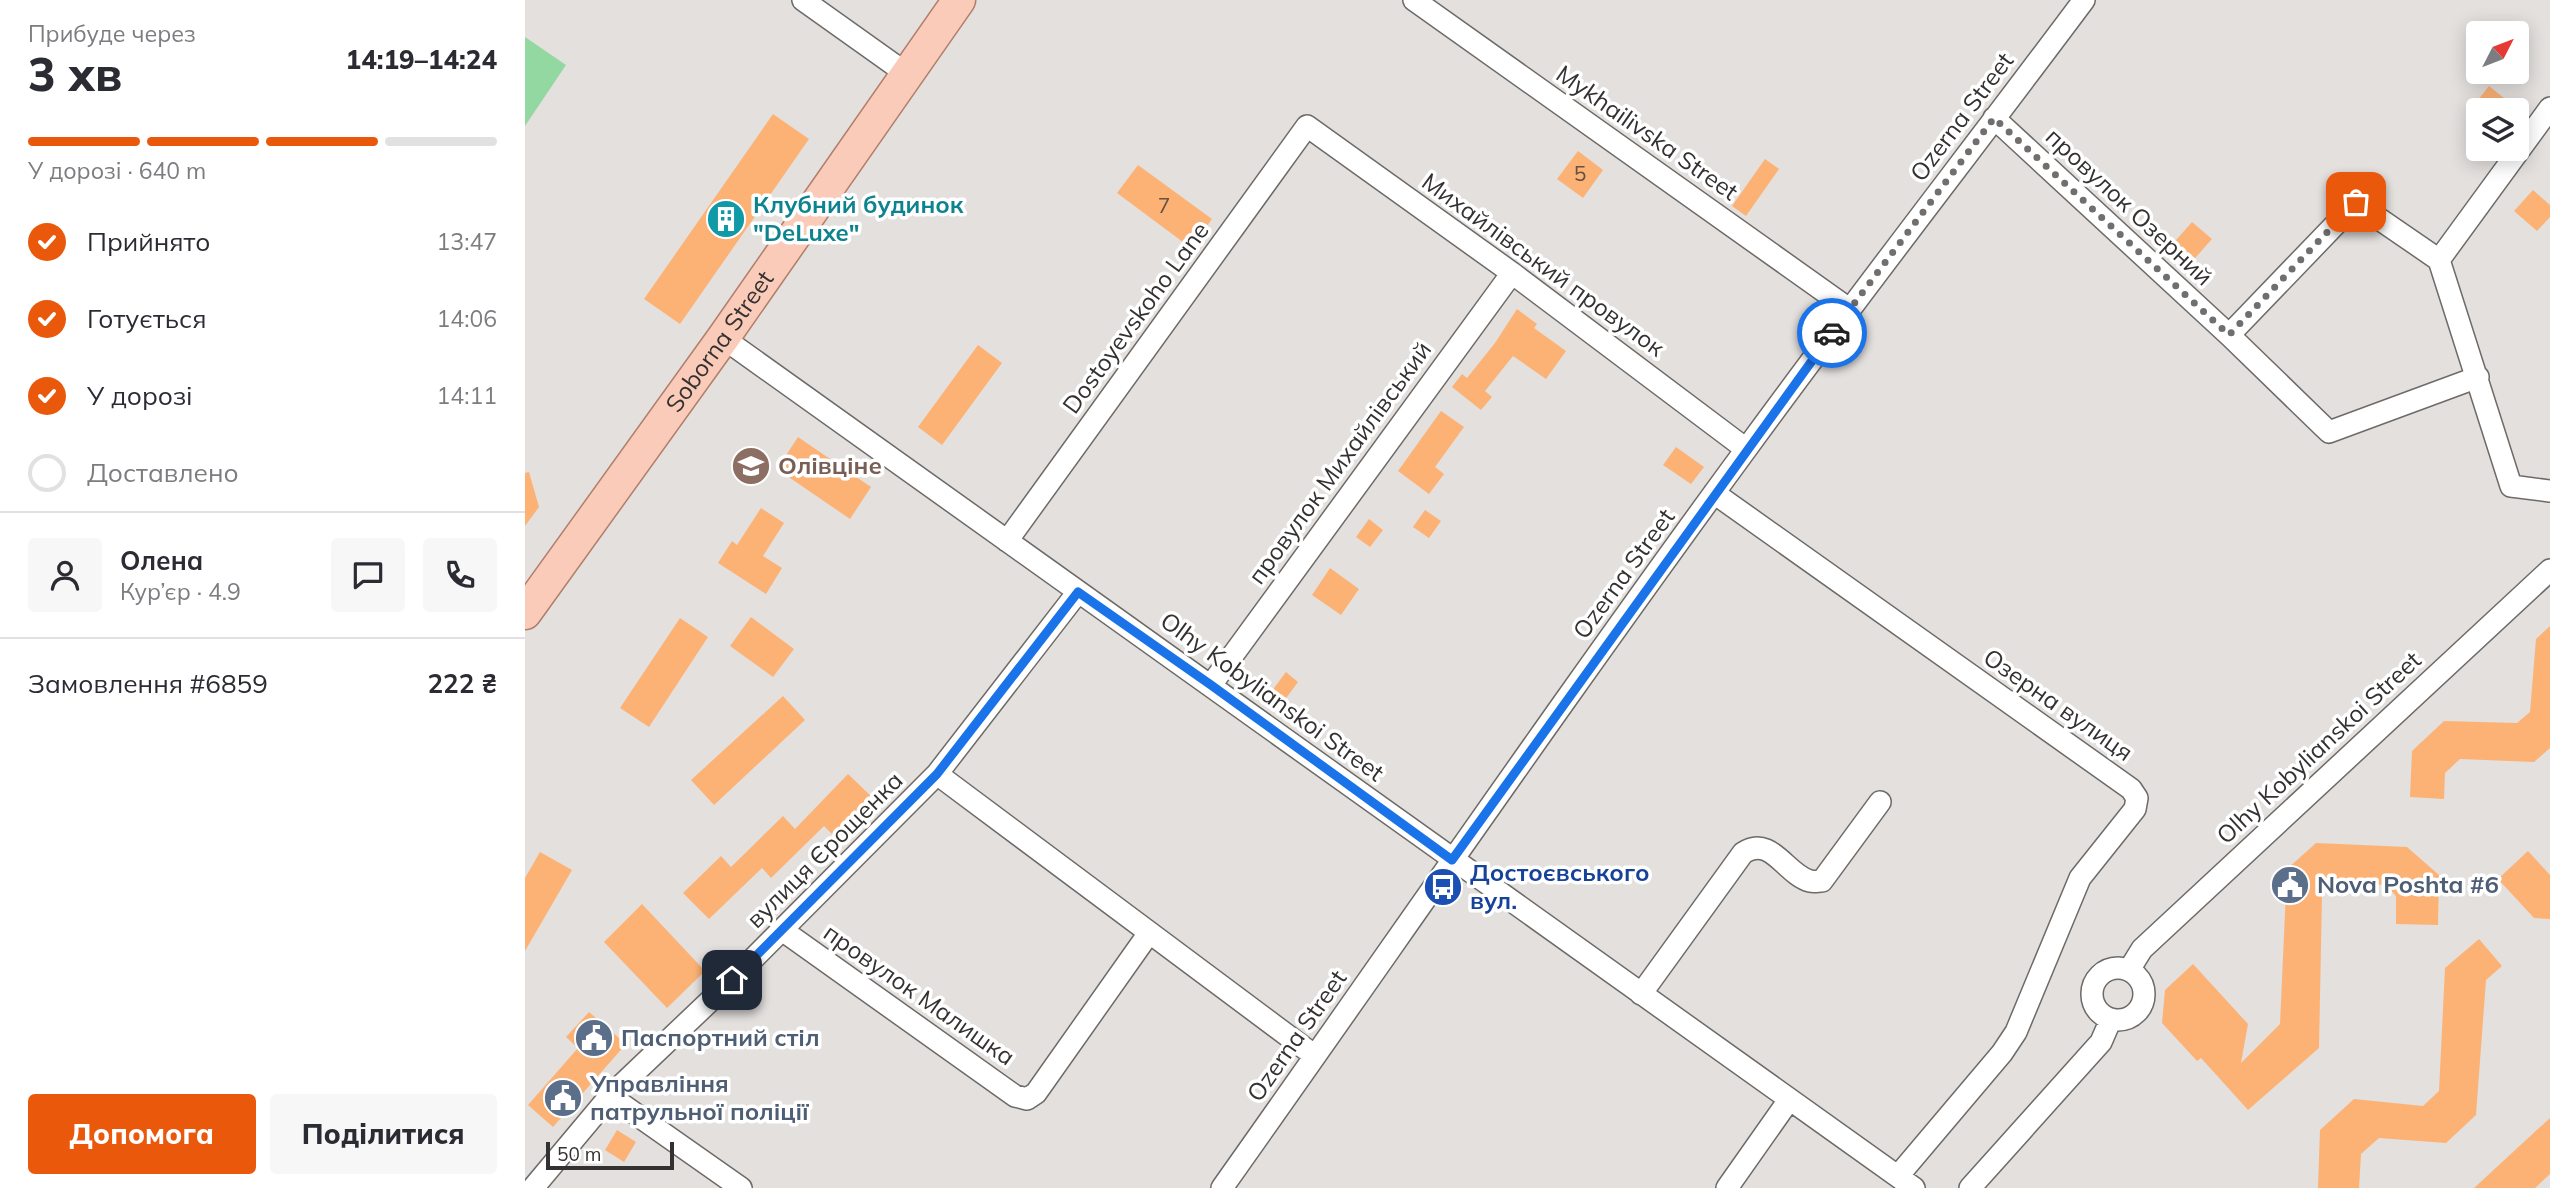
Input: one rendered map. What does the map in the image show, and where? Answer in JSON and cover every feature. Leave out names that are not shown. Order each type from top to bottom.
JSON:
[{"type":"main road","name":"Soborna Street","points":[[525,613],[723,338],[960,0]]},
{"type":"street","points":[[803,0],[907,74]]},
{"type":"street","name":"Mykhailivska Street","points":[[1414,0],[1849,309]]},
{"type":"street","name":"Ozerna Street","points":[[1221,1188],[1714,493],[1994,118],[2076,3]]},
{"type":"street","points":[[2439,260],[2550,108]]},
{"type":"street","name":"провулок Озерний","points":[[1994,118],[2229,335],[2329,432],[2478,377]]},
{"type":"street","name":"Михайлівський провулок","points":[[1307,126],[1512,272],[1746,449]]},
{"type":"street","name":"Dostoyevskoho Lane","points":[[1007,541],[1307,126]]},
{"type":"street","points":[[2229,335],[2356,202],[2439,260],[2511,486],[2550,491]]},
{"type":"street","name":"провулок Михайлівський","points":[[1211,685],[1512,272]]},
{"type":"street","name":"Olhy Kobylianskoi Street","points":[[723,338],[1906,1182]]},
{"type":"street","name":"Озерна вулиця","points":[[1714,493],[2131,789],[2137,798],[2135,809],[2080,878],[2016,1032],[1906,1182]]},
{"type":"street","name":"Olhy Kobylianskoi Street","points":[[2129,970],[2142,948],[2550,570]]},
{"type":"street","name":"вулиця Єрощенка","points":[[533,1188],[610,1096],[782,930],[937,774],[1078,592]]},
{"type":"street","points":[[937,774],[1315,1056]]},
{"type":"street","points":[[1640,994],[1744,853],[1752,847],[1763,848],[1810,881],[1822,881],[1880,802]]},
{"type":"street","name":"провулок Малишка","points":[[782,930],[1015,1096],[1027,1098],[1036,1093],[1149,933]]},
{"type":"street","points":[[2112,968],[2129,970],[2141,982],[2144,999],[2135,1014],[2128,1018],[2111,1019],[2103,1016],[2093,1002],[2093,985],[2104,971],[2112,968]]},
{"type":"street","points":[[1970,1188],[2101,1042],[2111,1019]]},
{"type":"street","points":[[610,1096],[741,1188]]},
{"type":"street","points":[[1727,1188],[1789,1100]]},
{"type":"green space","points":[[525,37],[566,65],[525,126]]},
{"type":"building","points":[[2489,86],[2504,98],[2480,98]]},
{"type":"building","name":"Клубний будинок \"DeLuxe\"","points":[[773,114],[809,139],[680,324],[644,299]]},
{"type":"building","points":[[1578,151],[1603,170],[1583,198],[1557,179]]},
{"type":"building","points":[[1765,159],[1779,169],[1746,216],[1732,206]]},
{"type":"building","points":[[1138,165],[1212,219],[1191,248],[1117,193]]},
{"type":"building","points":[[2533,190],[2550,205],[2550,217],[2537,231],[2514,211]]},
{"type":"building","points":[[2192,222],[2212,239],[2188,266],[2169,248]]},
{"type":"building","points":[[1517,309],[1537,324],[1534,328],[1566,351],[1546,379],[1513,356],[1485,391],[1492,397],[1481,410],[1452,387],[1462,374],[1467,378],[1495,343]]},
{"type":"building","points":[[978,345],[1002,363],[942,445],[918,427]]},
{"type":"building","points":[[1441,411],[1464,427],[1435,467],[1444,474],[1429,494],[1398,471]]},
{"type":"building","points":[[798,437],[871,487],[850,519],[777,469]]},
{"type":"building","points":[[1676,447],[1704,467],[1691,484],[1663,465]]},
{"type":"building","points":[[529,472],[539,507],[525,526],[525,473]]},
{"type":"building","points":[[761,508],[784,523],[763,556],[782,568],[766,594],[718,563],[732,541],[737,545]]},
{"type":"building","points":[[1425,510],[1441,521],[1429,538],[1413,527]]},
{"type":"building","points":[[1369,519],[1383,530],[1370,547],[1356,537]]},
{"type":"building","points":[[1330,568],[1359,589],[1341,615],[1312,595]]},
{"type":"building","points":[[751,617],[794,649],[773,677],[730,646]]},
{"type":"building","points":[[680,618],[708,637],[649,727],[620,708]]},
{"type":"building","points":[[2550,626],[2550,748],[2534,762],[2460,759],[2445,773],[2444,799],[2410,797],[2412,751],[2444,721],[2517,723],[2530,712],[2536,639]]},
{"type":"building","points":[[1286,672],[1298,682],[1284,701],[1271,692]]},
{"type":"building","points":[[783,696],[805,720],[714,805],[691,780]]},
{"type":"building","points":[[848,774],[874,799],[836,838],[824,826],[771,878],[762,868],[709,919],[683,893],[721,856],[731,867],[783,816],[795,829]]},
{"type":"building","points":[[2316,843],[2407,847],[2439,875],[2438,925],[2396,924],[2396,896],[2386,885],[2333,882],[2322,895],[2319,1048],[2248,1110],[2201,1058],[2197,1061],[2162,1023],[2165,990],[2193,964],[2248,1024],[2241,1063],[2280,1024],[2287,869]]},
{"type":"building","points":[[2528,851],[2550,875],[2550,919],[2534,918],[2498,879]]},
{"type":"building","points":[[540,852],[572,870],[525,951],[525,878]]},
{"type":"building","points":[[642,904],[705,971],[667,1008],[604,942]]},
{"type":"building","points":[[2479,939],[2502,966],[2486,980],[2476,1115],[2446,1143],[2379,1138],[2361,1154],[2359,1188],[2318,1188],[2320,1130],[2354,1099],[2423,1106],[2439,1091],[2445,968]]},
{"type":"building","points":[[589,1012],[626,1044],[553,1127],[528,1105],[578,1048],[566,1037]]},
{"type":"building","points":[[2550,1118],[2550,1174],[2535,1188],[2474,1188]]},
{"type":"building","points":[[617,1130],[636,1142],[624,1162],[605,1150]]},
{"type":"way so far","points":[[1832,333],[1994,118],[2229,335],[2356,202]]},
{"type":"place","name":"Клубний будинок \"DeLuxe\"","points":[[726,219]]},
{"type":"place","name":"Олівціне","points":[[751,466]]},
{"type":"place","name":"Nova Poshta #6","points":[[2290,885]]},
{"type":"place","name":"Достоєвського вул.","points":[[1443,887]]},
{"type":"place","name":"Паспортний стіл","points":[[594,1038]]},
{"type":"place","name":"Управління патрульної поліції","points":[[563,1098]]},
{"type":"route","points":[[732,980],[937,774],[1078,592],[1452,860],[1714,493],[1832,333]]}]
